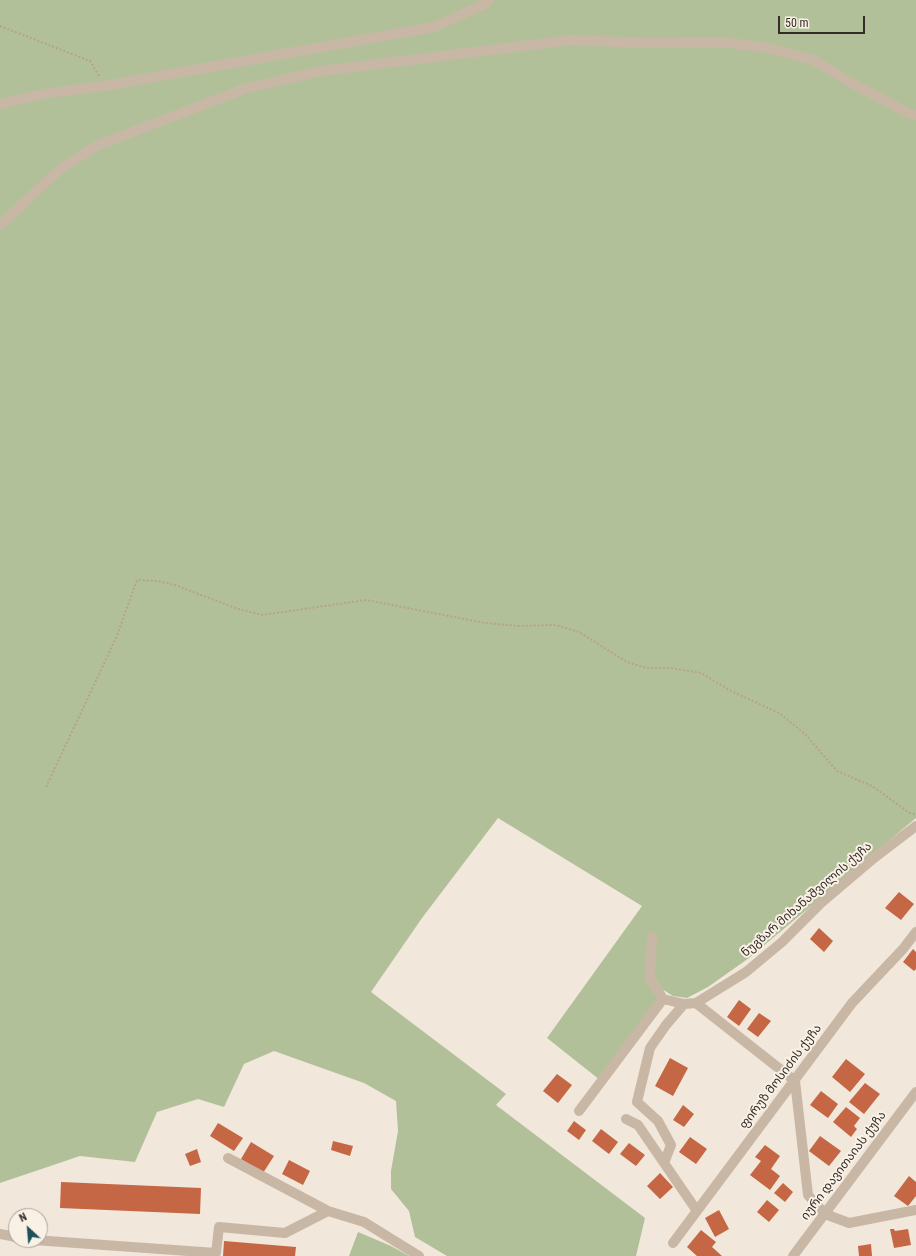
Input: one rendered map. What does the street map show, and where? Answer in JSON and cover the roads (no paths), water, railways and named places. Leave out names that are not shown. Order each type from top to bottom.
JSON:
[{"type":"street","points":[[0,104],[48,93],[104,86],[434,26],[485,4],[489,0]]},
{"type":"street","points":[[0,225],[59,170],[96,146],[244,89],[321,71],[571,40],[646,43],[721,42],[769,48],[813,60],[859,88],[910,114],[916,115]]},
{"type":"street","name":"ნუგზარ მიხანაშვილის ქუჩა","points":[[663,999],[684,1004],[696,1003],[752,967],[782,942],[821,903],[874,858],[916,826]]},
{"type":"street","name":"ფირუზ მოსიძის ქუჩა","points":[[673,1243],[852,1003],[903,949],[916,932]]},
{"type":"street","points":[[579,1111],[663,999],[650,978],[652,938]]},
{"type":"street","points":[[696,1003],[795,1081],[808,1195],[825,1214],[849,1222],[916,1210]]},
{"type":"street","points":[[664,1163],[671,1146],[658,1122],[637,1102],[650,1048],[666,1025],[684,1004]]},
{"type":"street","name":"იური დავითაიას ქუჩა","points":[[793,1256],[916,1092]]},
{"type":"street","points":[[626,1119],[638,1125],[697,1211]]},
{"type":"street","points":[[228,1158],[328,1211],[364,1222],[419,1256]]},
{"type":"street","points":[[48,1241],[216,1253],[219,1227],[285,1233],[328,1211]]}]
